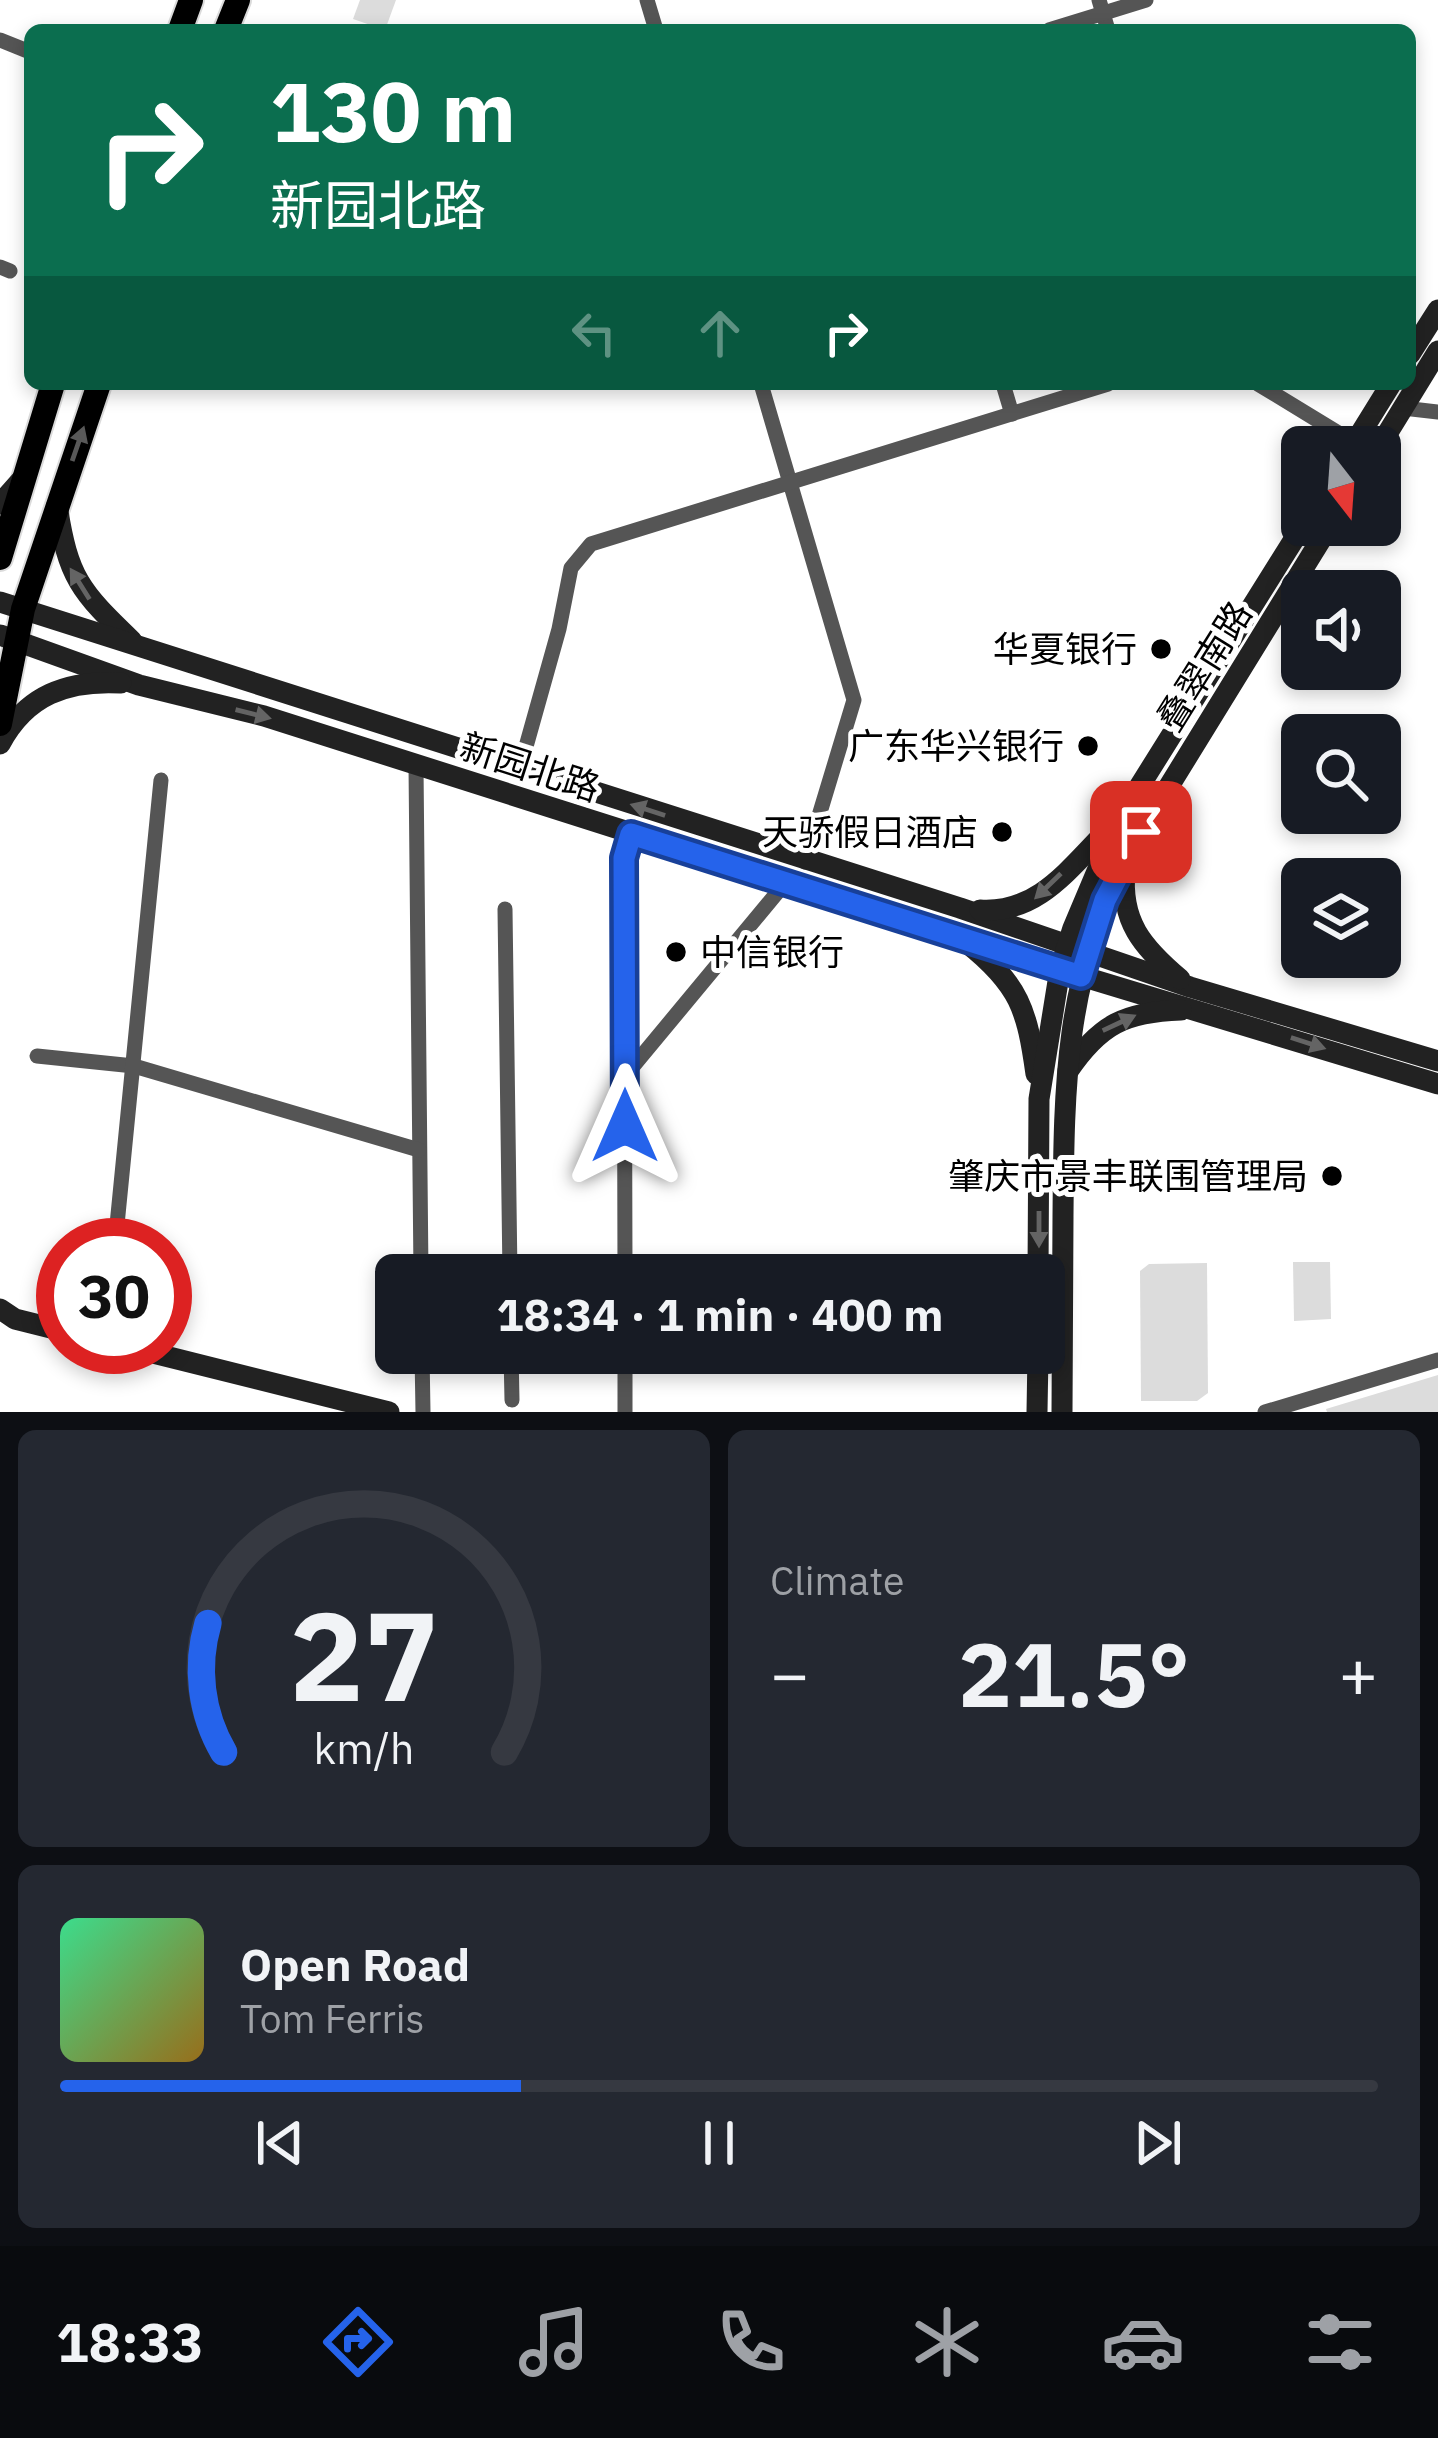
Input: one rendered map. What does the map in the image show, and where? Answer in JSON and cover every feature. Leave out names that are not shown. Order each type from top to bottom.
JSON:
[{"type":"main road","points":[[1416,373],[1438,351]]},
{"type":"main road","points":[[0,558],[51,390]]},
{"type":"main road","points":[[0,724],[12,605],[57,504],[96,390]]},
{"type":"main road","points":[[1370,426],[1392,396]]},
{"type":"main road","points":[[1384,426],[1392,396]]},
{"type":"main road","points":[[0,504],[24,476]]},
{"type":"main road","points":[[57,504],[77,585],[136,646]]},
{"type":"main road","name":"叠翠南路","points":[[1074,961],[1119,819],[1290,546]]},
{"type":"main road","name":"叠翠南路","points":[[1074,961],[1126,856],[1317,546]]},
{"type":"main road","name":"新园北路","points":[[12,605],[960,908],[1074,961]]},
{"type":"main road","name":"新园北路","points":[[7,638],[140,685],[264,716],[958,936],[1074,961],[1193,998],[1438,1061]]},
{"type":"main road","points":[[213,705],[213,686],[223,675]]},
{"type":"main road","points":[[0,744],[8,729],[46,693],[84,683],[140,685]]},
{"type":"main road","points":[[960,908],[1000,911],[1036,898],[1119,819],[1141,832]]},
{"type":"main road","points":[[1064,1076],[1108,1026],[1193,998],[1130,926],[1123,891],[1126,856]]},
{"type":"main road","points":[[906,920],[914,895]]},
{"type":"main road","points":[[958,936],[1002,972],[1027,1016],[1039,1099],[1039,1254]]},
{"type":"main road","points":[[1062,1412],[1064,1076],[1074,961]]},
{"type":"main road","points":[[1039,1099],[1074,961]]},
{"type":"main road","name":"新园北路","points":[[1244,1012],[1438,1084]]},
{"type":"main road","points":[[1040,1150],[1064,1150]]},
{"type":"main road","points":[[5,1316],[36,1323]]},
{"type":"main road","points":[[192,1363],[389,1412]]},
{"type":"main road","points":[[1037,1412],[1038,1374]]},
{"type":"street","points":[[1069,24],[1146,0]]},
{"type":"street","points":[[763,390],[854,700],[805,862]]},
{"type":"street","points":[[1005,390],[1012,414]]},
{"type":"street","points":[[520,768],[571,568],[591,544],[1089,390]]},
{"type":"street","points":[[1267,390],[1324,426]]},
{"type":"street","points":[[1392,396],[1438,412]]},
{"type":"street","points":[[416,766],[420,1254]]},
{"type":"street","points":[[118,1218],[160,780]]},
{"type":"street","points":[[625,1254],[624,858],[631,834]]},
{"type":"street","points":[[625,1076],[786,883]]},
{"type":"street","points":[[505,909],[510,1254]]},
{"type":"street","points":[[38,1056],[134,1066],[418,1150]]},
{"type":"street","points":[[1264,1412],[1438,1360]]},
{"type":"street","points":[[422,1374],[423,1412]]},
{"type":"street","points":[[511,1374],[512,1400]]},
{"type":"street","points":[[625,1374],[625,1412]]},
{"type":"shaded area","points":[[360,0],[396,0],[387,24],[353,19]]},
{"type":"shaded area","points":[[1293,1262],[1330,1262],[1331,1319],[1294,1321]]},
{"type":"shaded area","points":[[1207,1263],[1208,1393],[1197,1401],[1141,1401],[1140,1271],[1149,1264]]},
{"type":"shaded area","points":[[1438,1375],[1438,1412],[1326,1409]]},
{"type":"place","name":"华夏银行","points":[[1161,649]]},
{"type":"place","name":"广东华兴银行","points":[[1088,746]]},
{"type":"place","name":"天骄假日酒店","points":[[1002,832]]},
{"type":"place","name":"中信银行","points":[[676,952]]},
{"type":"place","name":"肇庆市景丰联围管理局","points":[[1332,1176]]},
{"type":"route","points":[[625,1126],[624,858],[631,834],[1081,976],[1105,900],[1141,832]]}]
